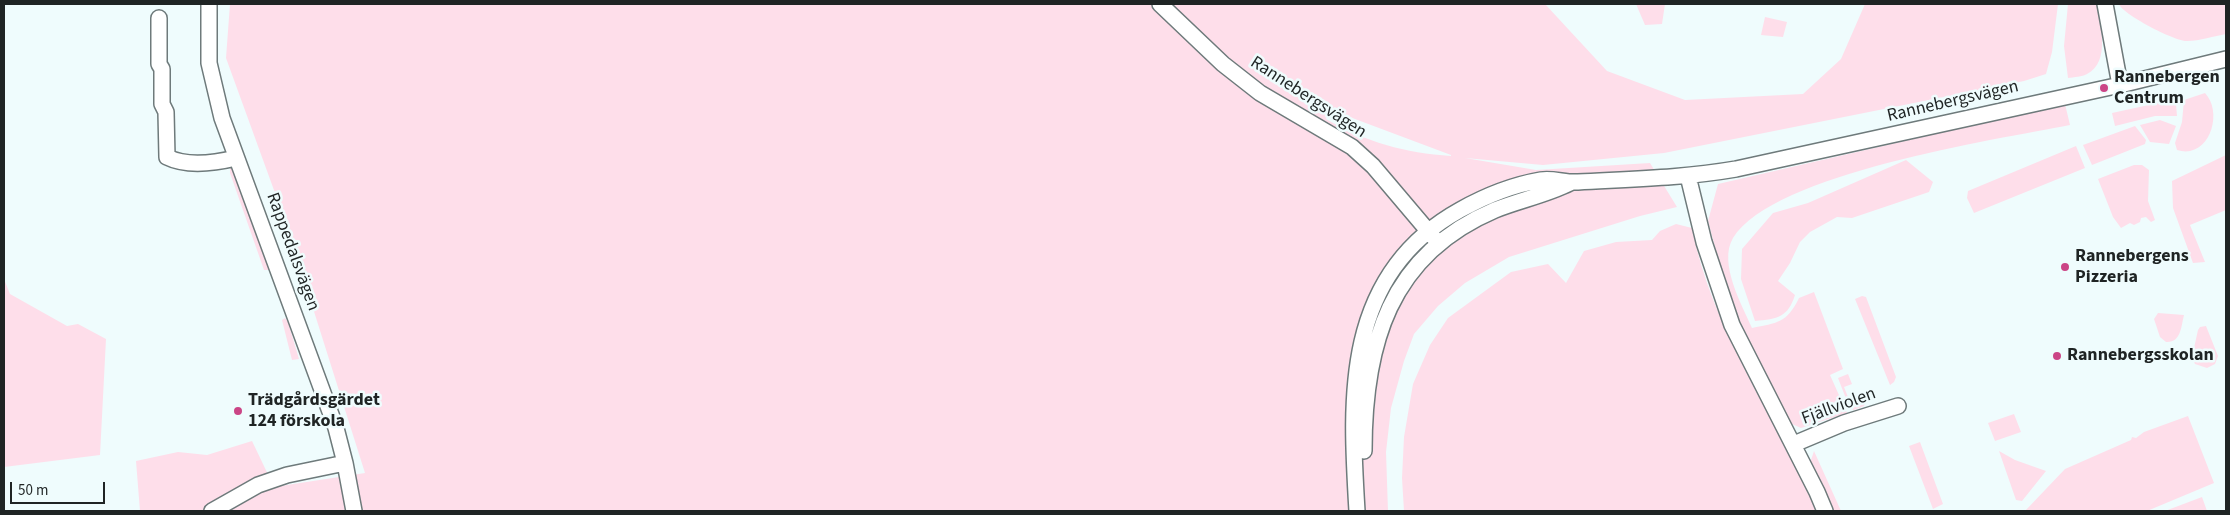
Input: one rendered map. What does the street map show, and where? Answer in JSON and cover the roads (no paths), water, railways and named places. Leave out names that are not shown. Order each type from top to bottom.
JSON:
[{"type":"street","name":"Rappedalsvägen","points":[[210,4],[209,63],[222,118],[322,386],[345,463],[354,511]]},
{"type":"street","name":"Rannebergsvägen","points":[[1160,4],[1223,64],[1260,93],[1352,147],[1373,166],[1439,243],[1495,210],[1548,194],[1571,182]]},
{"type":"street","points":[[2105,4],[2120,85]]},
{"type":"street","points":[[159,18],[159,64],[162,69],[162,104],[166,112],[167,157],[176,161],[202,162],[216,162],[236,158]]},
{"type":"street","name":"Rannebergsvägen","points":[[1427,231],[1475,202],[1513,186],[1543,180],[1571,182],[1688,176],[1746,167],[2120,85],[2226,59]]},
{"type":"street","points":[[1688,176],[1693,202],[1720,293],[1744,350],[1794,444],[1818,492],[1825,511]]},
{"type":"street","points":[[1357,511],[1353,404],[1359,347],[1371,308],[1390,273],[1427,231]]},
{"type":"street","points":[[1368,511],[1365,423],[1369,376],[1380,328],[1401,287],[1421,259],[1439,243]]},
{"type":"street","name":"Fjällviolen","points":[[1794,444],[1844,423],[1898,406]]},
{"type":"street","points":[[212,511],[258,485],[287,475],[345,463]]},
{"type":"place","name":"Rannebergen Centrum","points":[[2104,88]]},
{"type":"place","name":"Rannebergens Pizzeria","points":[[2065,267]]},
{"type":"place","name":"Rannebergsskolan","points":[[2057,356]]},
{"type":"place","name":"Trädgårdsgärdet 124 förskola","points":[[238,411]]}]
